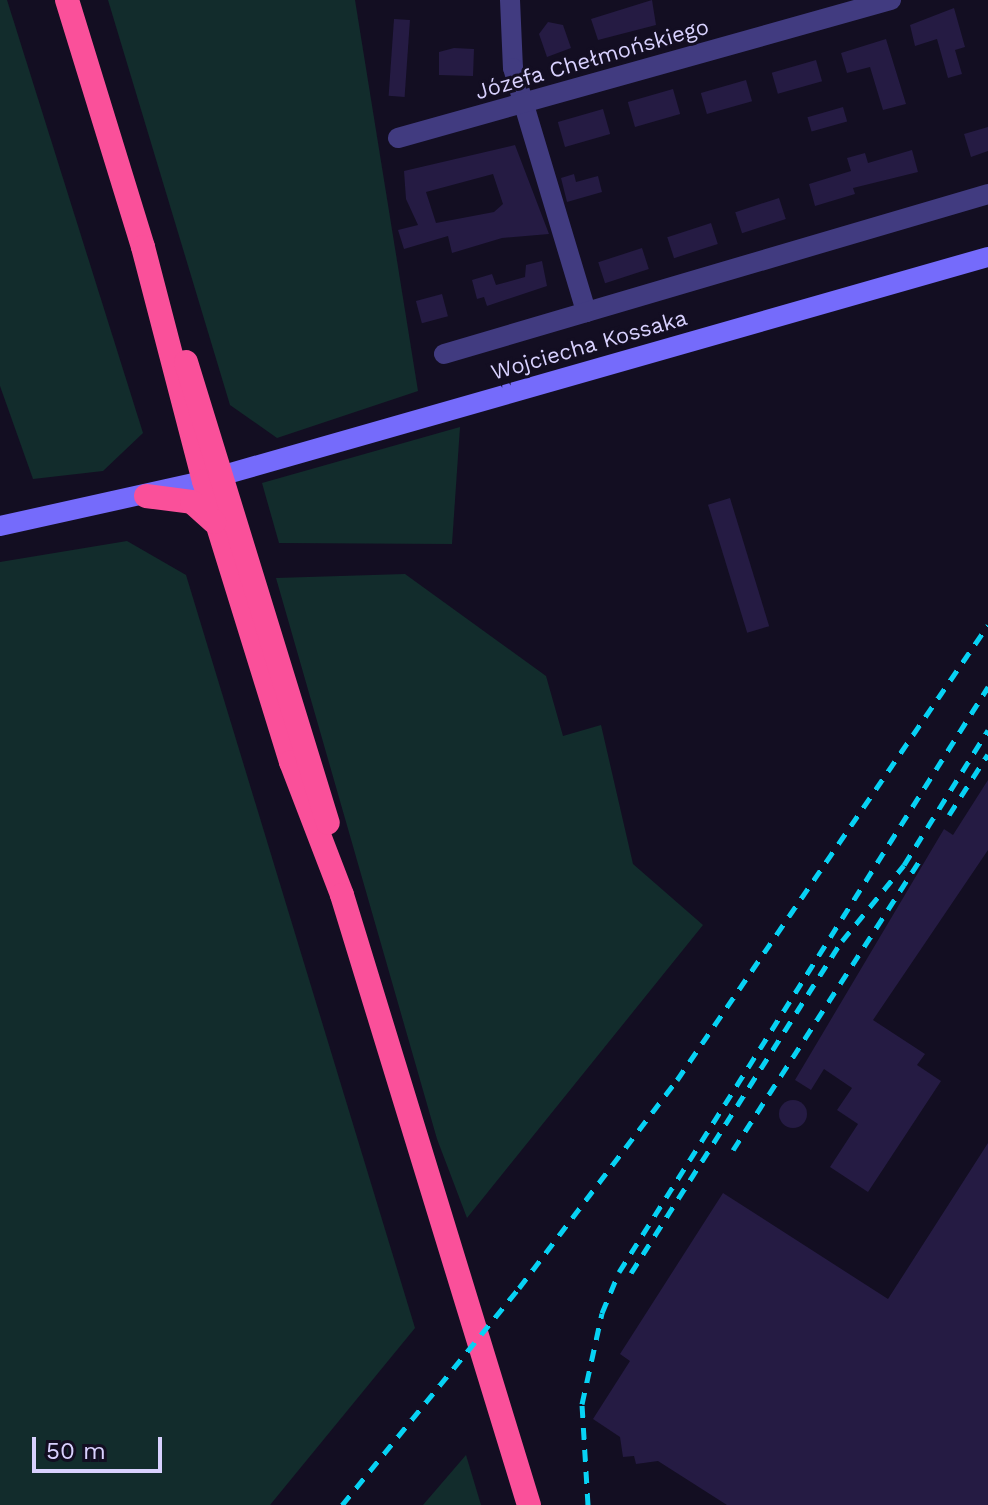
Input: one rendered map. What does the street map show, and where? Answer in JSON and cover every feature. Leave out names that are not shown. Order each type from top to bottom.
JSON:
[{"type":"highway","points":[[67,0],[143,247],[194,447],[213,478],[219,530],[296,777],[342,895],[529,1505]]},
{"type":"highway","points":[[143,247],[161,286],[213,478],[331,831],[342,895]]},
{"type":"highway","points":[[154,494],[187,475],[194,447]]},
{"type":"highway","points":[[154,494],[192,502],[219,530]]},
{"type":"street","points":[[510,0],[511,59],[586,312]]},
{"type":"street","name":"Józefa Chełmońskiego","points":[[398,138],[891,0]]},
{"type":"street","points":[[444,354],[988,194]]},
{"type":"street","name":"Wojciecha Kossaka","points":[[0,526],[154,494],[213,478],[988,257]]},
{"type":"green space","points":[[0,0],[7,0],[143,433],[103,471],[33,479],[0,386]]},
{"type":"green space","points":[[108,0],[355,0],[418,391],[277,438],[230,405]]},
{"type":"green space","points":[[460,427],[452,544],[279,543],[262,483]]},
{"type":"green space","points":[[127,541],[186,575],[415,1328],[270,1505],[0,1505],[0,562]]},
{"type":"green space","points":[[405,574],[546,676],[563,736],[601,725],[633,864],[703,925],[467,1218],[437,1139],[276,578]]},
{"type":"green space","points":[[466,1455],[481,1505],[423,1505]]},
{"type":"building","points":[[652,0],[656,25],[598,40],[591,19]]},
{"type":"building","points":[[954,8],[965,47],[955,50],[962,74],[948,78],[937,39],[915,46],[910,25]]},
{"type":"building","points":[[394,19],[410,20],[405,97],[389,96]]},
{"type":"building","points":[[548,22],[563,25],[571,48],[547,57],[539,34]]},
{"type":"building","points":[[886,39],[906,104],[883,110],[870,67],[847,73],[841,53]]},
{"type":"building","points":[[454,48],[474,49],[473,76],[439,75],[439,52]]},
{"type":"building","points":[[816,60],[822,81],[778,94],[772,73]]},
{"type":"building","points":[[746,80],[752,101],[707,114],[701,93]]},
{"type":"building","points":[[673,89],[680,114],[635,127],[628,102]]},
{"type":"building","points":[[843,107],[847,121],[812,132],[807,117]]},
{"type":"building","points":[[603,109],[610,134],[565,147],[558,122]]},
{"type":"building","points":[[988,127],[988,151],[971,157],[964,134]]},
{"type":"building","points":[[515,145],[549,234],[502,238],[452,253],[448,236],[404,249],[398,230],[418,225],[406,199],[404,171]],"holes":[[[493,174],[503,204],[494,212],[436,223],[426,192]]]},
{"type":"building","points":[[912,150],[918,172],[853,188],[855,194],[815,206],[809,184],[851,171],[847,158],[865,153],[868,163]]},
{"type":"building","points":[[574,174],[576,182],[598,176],[602,192],[567,202],[561,178]]},
{"type":"building","points":[[779,198],[786,219],[742,233],[735,212]]},
{"type":"building","points":[[711,223],[718,244],[674,258],[667,237]]},
{"type":"building","points":[[642,248],[649,269],[605,283],[598,262]]},
{"type":"building","points":[[542,261],[547,286],[487,306],[484,297],[477,299],[472,280],[492,274],[496,285],[525,277],[526,265]]},
{"type":"building","points":[[442,294],[448,316],[422,323],[416,301]]},
{"type":"building","points":[[730,498],[769,626],[747,633],[708,505]]},
{"type":"building","points":[[988,780],[988,850],[873,1020],[925,1054],[917,1065],[941,1081],[868,1192],[830,1167],[858,1124],[837,1110],[852,1088],[824,1069],[811,1090],[795,1080],[944,829],[953,835]]},
{"type":"building","points":[[793,1100],[803,1104],[807,1114],[803,1124],[793,1128],[783,1124],[779,1114],[783,1104]]},
{"type":"building","points":[[988,1143],[988,1505],[727,1505],[658,1461],[636,1464],[634,1456],[623,1457],[620,1437],[593,1419],[630,1361],[620,1354],[723,1193],[888,1299]]},
{"type":"railway","points":[[342,1505],[519,1288],[677,1080],[988,625]]},
{"type":"railway","points":[[588,1505],[582,1404],[602,1313],[619,1272],[988,687]]},
{"type":"railway","points":[[631,1273],[842,941],[904,865],[988,730]]},
{"type":"railway","points":[[949,815],[988,754]]},
{"type":"railway","points":[[733,1150],[921,858]]}]
